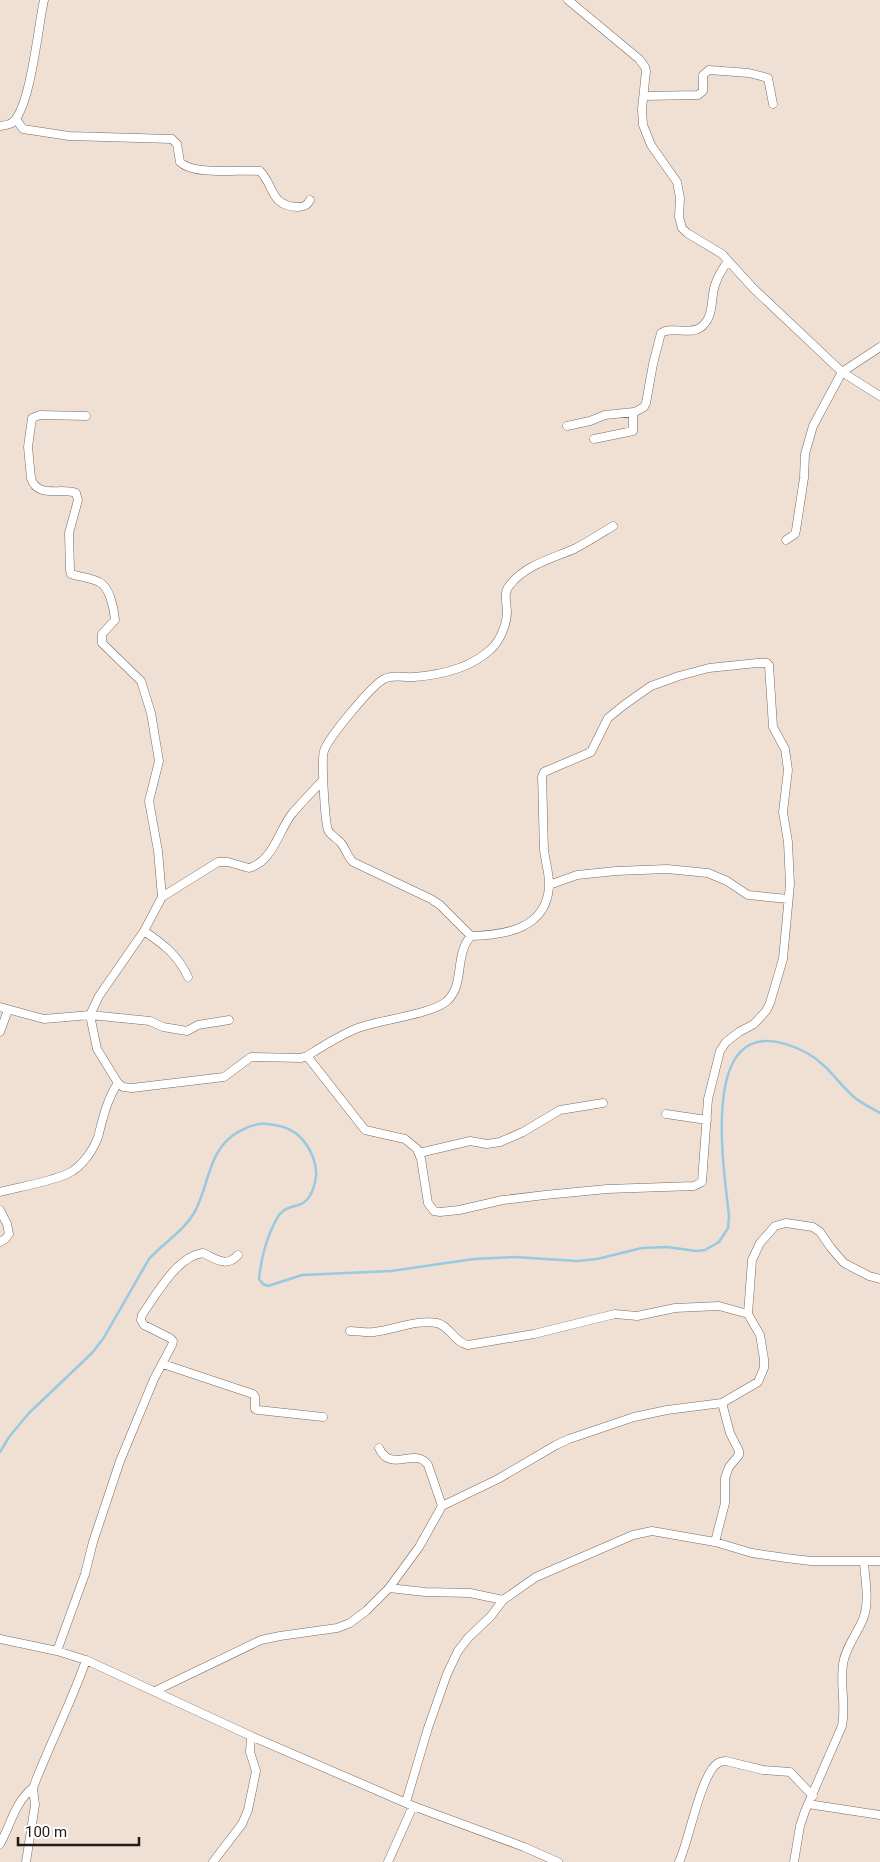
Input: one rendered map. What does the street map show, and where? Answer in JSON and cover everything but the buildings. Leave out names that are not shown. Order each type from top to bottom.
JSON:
[{"type":"street","points":[[0,126],[12,123],[16,119],[28,88],[44,0]]},
{"type":"street","points":[[568,0],[643,63],[646,71],[642,118],[645,134],[677,182],[680,198],[679,217],[682,228],[687,233],[718,251],[753,288],[842,372],[880,396]]},
{"type":"street","points":[[644,96],[698,95],[703,91],[703,75],[709,70],[749,73],[768,78],[772,104]]},
{"type":"street","points":[[16,119],[23,129],[62,136],[172,139],[177,144],[180,162],[187,168],[226,172],[260,171],[280,202],[288,206],[299,207],[305,206],[310,200]]},
{"type":"street","points":[[567,426],[590,421],[605,415],[634,412],[644,408],[661,333],[667,330],[697,330],[706,323],[711,310],[715,283],[728,261]]},
{"type":"street","points":[[786,540],[796,530],[805,454],[813,426],[842,372],[880,346]]},
{"type":"street","points":[[594,439],[633,431],[634,412]]},
{"type":"street","points":[[86,416],[48,414],[32,418],[28,447],[32,478],[39,489],[46,492],[69,491],[76,493],[78,500],[69,533],[71,574],[98,582],[105,588],[115,620],[102,634],[102,643],[141,681],[146,696],[159,762],[149,801],[158,851],[162,898]]},
{"type":"street","points":[[471,936],[440,905],[431,899],[353,862],[349,858],[342,843],[328,830],[322,780],[323,753],[356,707],[382,680],[392,676],[412,677],[434,674],[472,663],[491,649],[498,640],[507,613],[506,593],[509,586],[524,572],[586,543],[613,526]]},
{"type":"street","points":[[307,1056],[365,1130],[412,1143],[419,1153],[428,1206],[434,1211],[459,1210],[530,1196],[608,1189],[694,1186],[702,1181],[710,1086],[720,1051],[732,1037],[754,1024],[766,1011],[770,1003],[783,959],[790,871],[783,812],[788,770],[787,755],[773,727],[769,665],[767,663],[708,668],[679,676],[651,686],[624,704],[608,718],[591,752],[544,772],[542,777],[542,815],[544,853],[549,885],[548,898],[543,910],[527,924],[506,932],[471,936],[463,947],[456,987],[445,1003],[440,1006],[357,1028],[307,1056],[291,1058],[251,1057],[221,1078],[202,1078],[132,1088],[123,1087],[118,1083],[97,1049],[90,1015],[99,996],[144,931],[162,898],[218,862],[228,862],[249,868],[259,864],[268,856],[295,811],[322,780]]},
{"type":"street","points":[[549,885],[568,878],[593,873],[667,869],[708,873],[726,881],[748,895],[788,899]]},
{"type":"street","points":[[144,931],[170,950],[188,977]]},
{"type":"street","points":[[0,1032],[4,1009],[44,1019],[90,1015],[150,1021],[163,1027],[187,1031],[198,1025],[229,1020]]},
{"type":"street","points":[[0,1192],[66,1175],[76,1168],[91,1151],[97,1140],[109,1098],[118,1083]]},
{"type":"street","points":[[419,1153],[470,1141],[487,1144],[500,1142],[530,1128],[560,1110],[603,1103]]},
{"type":"street","points":[[666,1114],[707,1120]]},
{"type":"street","points":[[0,1210],[7,1224],[8,1234],[0,1242]]},
{"type":"street","points":[[155,1691],[261,1640],[344,1626],[366,1610],[389,1588],[419,1547],[442,1506],[498,1479],[569,1439],[634,1417],[667,1410],[722,1404],[758,1382],[764,1368],[760,1335],[748,1314],[752,1260],[754,1251],[775,1226],[781,1224],[813,1227],[820,1232],[844,1263],[869,1276],[880,1279]]},
{"type":"street","points":[[57,1650],[85,1574],[93,1542],[119,1466],[154,1379],[173,1341],[144,1325],[141,1320],[142,1315],[175,1269],[187,1258],[203,1253],[226,1263],[238,1255]]},
{"type":"street","points":[[350,1331],[374,1332],[434,1323],[441,1325],[463,1344],[468,1345],[534,1334],[615,1314],[641,1316],[675,1308],[719,1306],[748,1314]]},
{"type":"street","points":[[163,1364],[253,1394],[255,1397],[255,1408],[258,1410],[323,1417]]},
{"type":"street","points":[[715,1542],[724,1503],[725,1478],[729,1467],[739,1454],[722,1404]]},
{"type":"street","points":[[379,1448],[383,1455],[391,1460],[416,1458],[424,1461],[428,1465],[442,1506]]},
{"type":"street","points":[[388,1862],[410,1804],[428,1728],[453,1661],[468,1638],[491,1616],[503,1600],[536,1577],[644,1532],[661,1532],[715,1542],[752,1553],[786,1558],[811,1561],[880,1561]]},
{"type":"street","points":[[794,1862],[800,1826],[843,1720],[843,1664],[847,1650],[865,1613],[864,1562]]},
{"type":"street","points":[[389,1588],[425,1592],[470,1593],[503,1600]]},
{"type":"street","points":[[0,1639],[57,1650],[86,1660],[251,1736],[410,1804],[524,1847],[558,1862]]},
{"type":"street","points":[[0,1844],[17,1808],[32,1788],[45,1755],[70,1704],[86,1660]]},
{"type":"street","points":[[213,1862],[242,1824],[248,1810],[256,1771],[250,1752],[251,1736]]},
{"type":"street","points":[[679,1862],[706,1781],[716,1764],[720,1762],[726,1761],[763,1770],[793,1773],[813,1796]]},
{"type":"street","points":[[26,1862],[34,1805],[32,1788]]},
{"type":"street","points":[[808,1804],[880,1815]]},
{"type":"waterway","points":[[0,1452],[9,1437],[29,1413],[92,1353],[103,1339],[149,1259],[179,1232],[194,1213],[220,1148],[238,1132],[248,1127],[267,1124],[281,1126],[294,1132],[310,1151],[316,1171],[315,1184],[308,1198],[303,1203],[281,1213],[271,1231],[264,1251],[259,1279],[268,1286],[302,1275],[391,1271],[474,1259],[514,1257],[577,1261],[597,1259],[642,1248],[667,1247],[696,1251],[705,1250],[719,1242],[728,1228],[729,1216],[723,1159],[722,1125],[724,1092],[732,1065],[747,1046],[772,1041],[807,1053],[826,1068],[854,1097],[880,1113]]}]
